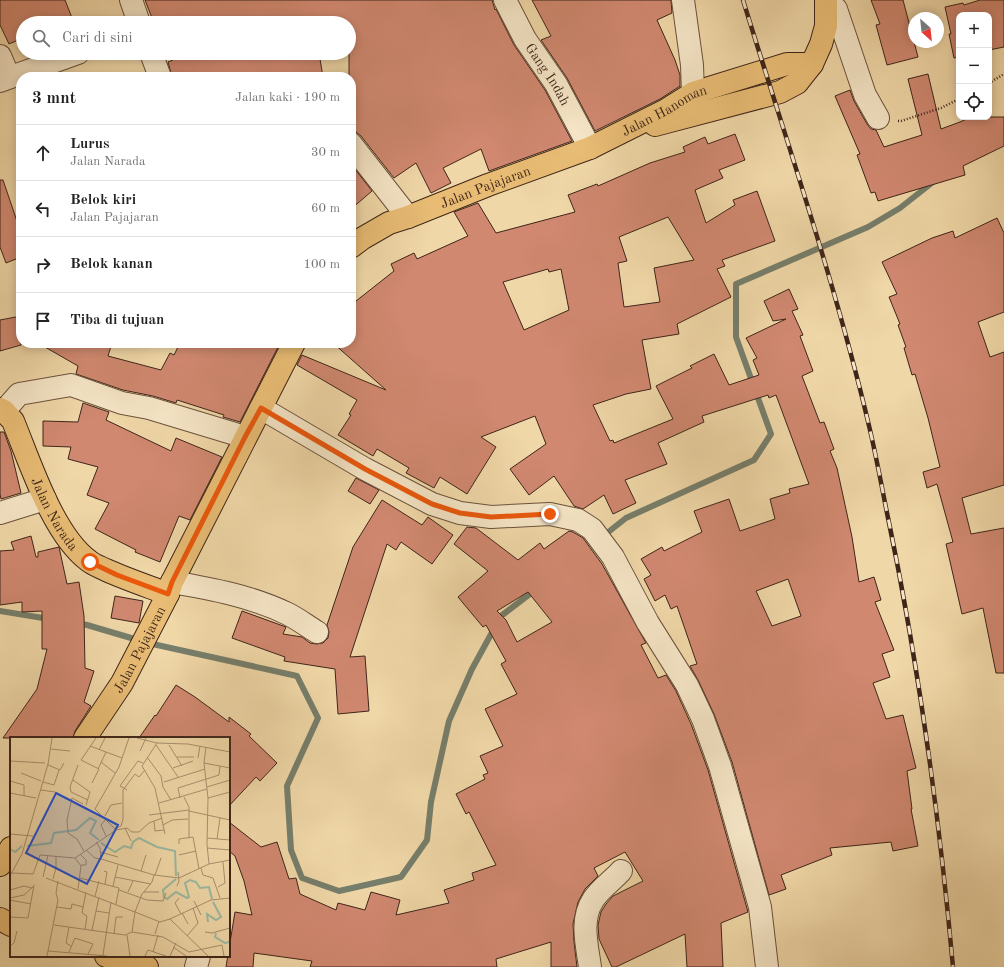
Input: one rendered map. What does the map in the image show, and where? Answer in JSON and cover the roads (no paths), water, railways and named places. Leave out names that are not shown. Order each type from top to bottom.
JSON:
[{"type":"main road","name":"Jalan Hanoman","points":[[622,132],[666,110],[696,104],[787,64],[812,64],[821,44],[826,26],[826,0]]},
{"type":"main road","name":"Jalan Pajajaran","points":[[356,243],[389,223],[408,218],[488,185],[590,148],[622,132]]},
{"type":"main road","name":"Jalan Pajajaran","points":[[86,737],[122,683],[245,437],[291,348]]},
{"type":"main road","name":"Jalan Narada","points":[[2,410],[13,421],[45,499],[73,547],[90,562],[117,575],[170,588]]},
{"type":"main road","points":[[0,919],[10,924]]},
{"type":"main road","points":[[110,957],[147,967]]},
{"type":"street","points":[[130,0],[136,16]]},
{"type":"street","name":"Gang Indah","points":[[505,0],[525,39],[556,84],[590,148]]},
{"type":"street","points":[[683,0],[696,104]]},
{"type":"street","points":[[826,0],[836,9],[865,95],[878,118]]},
{"type":"street","points":[[0,56],[4,79],[16,75]]},
{"type":"street","points":[[24,72],[58,60]]},
{"type":"street","points":[[154,60],[158,72]]},
{"type":"street","points":[[356,150],[408,218]]},
{"type":"street","points":[[2,410],[19,394],[71,385],[122,403],[150,408],[245,437]]},
{"type":"street","points":[[261,408],[365,469],[432,504],[460,513],[491,517],[550,514],[578,520],[592,528],[613,557],[648,623],[687,685],[708,732],[720,766],[760,907],[767,967]]},
{"type":"street","points":[[0,513],[45,499]]},
{"type":"street","points":[[170,588],[219,590],[258,602],[289,615],[317,632]]},
{"type":"street","points":[[590,967],[586,935],[586,914],[593,900],[621,871]]},
{"type":"street","points":[[196,967],[199,957]]},
{"type":"waterway","points":[[602,537],[626,518],[754,460],[771,434],[736,337],[736,284],[868,227],[900,208],[933,182]]},
{"type":"waterway","points":[[78,623],[148,643],[297,676],[318,718],[287,786],[291,850],[302,878],[339,891],[401,877],[427,840],[431,802],[449,721],[472,669],[501,616],[535,590]]},
{"type":"waterway","points":[[0,611],[49,619]]},
{"type":"railway","points":[[743,0],[794,161],[842,322],[870,430],[918,679],[934,794],[953,967]]}]
